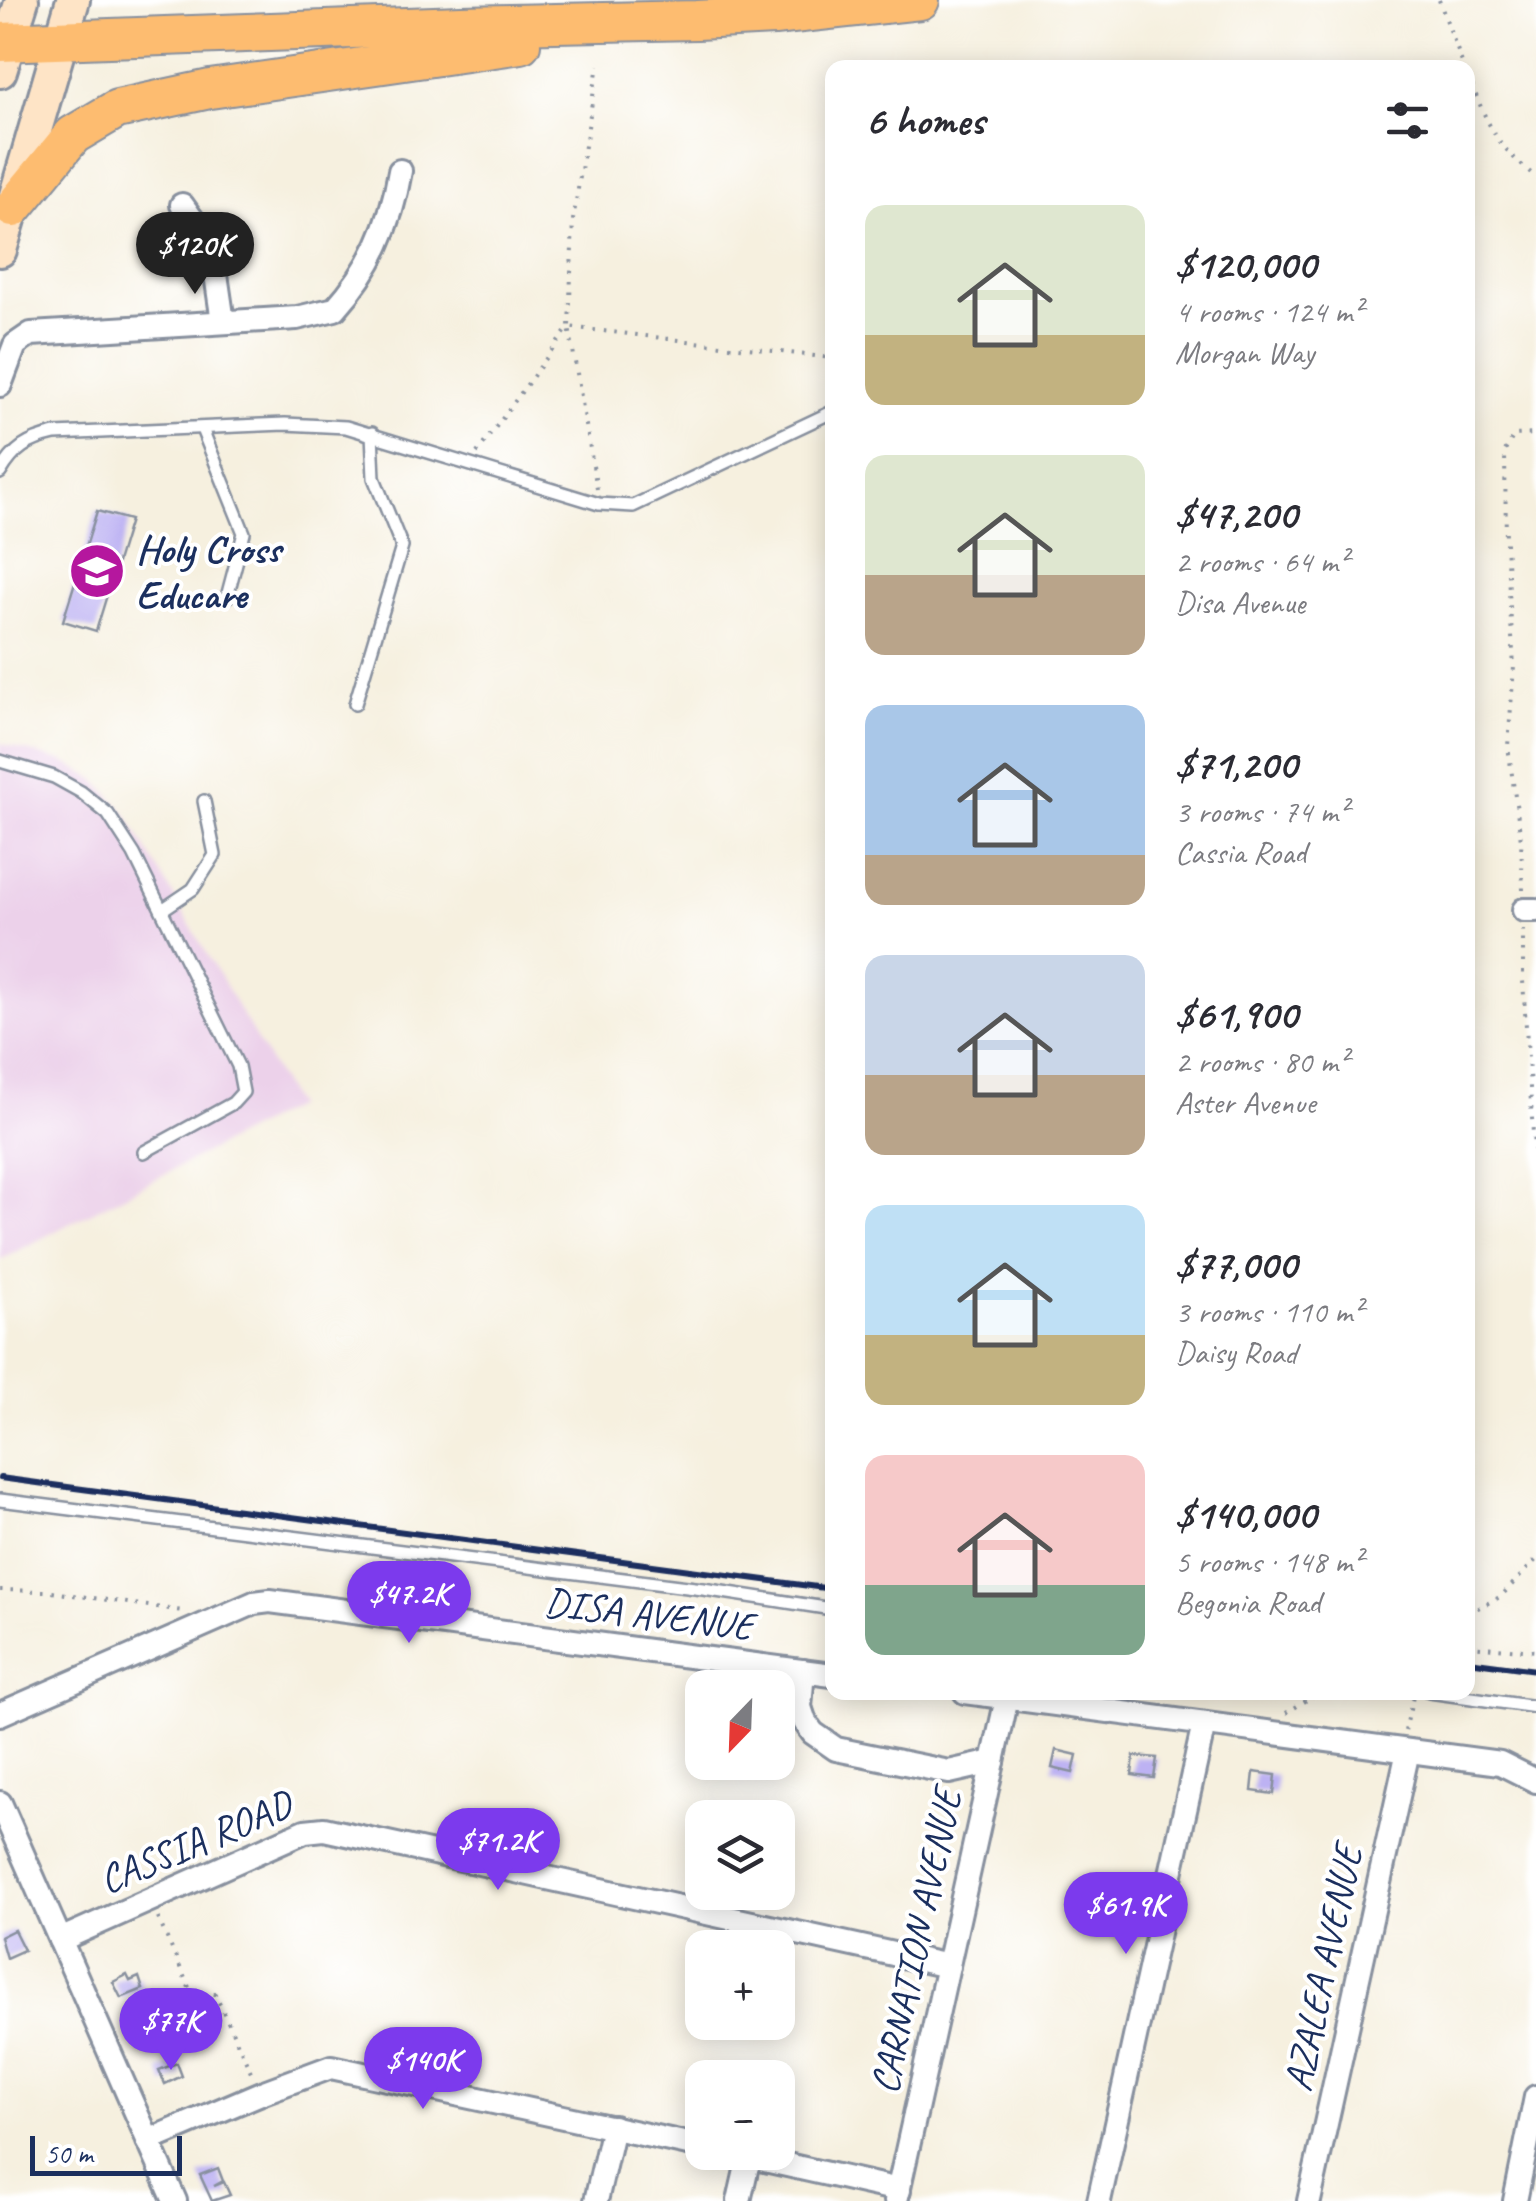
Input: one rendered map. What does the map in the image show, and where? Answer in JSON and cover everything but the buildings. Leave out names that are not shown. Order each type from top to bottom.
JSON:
[{"type":"main road","points":[[3,51],[22,0]]},
{"type":"main road","points":[[0,250],[72,0]]},
{"type":"main road","points":[[3,51],[60,39],[462,24],[697,20],[920,0]]},
{"type":"main road","points":[[13,208],[73,135],[117,109],[298,75],[697,20]]},
{"type":"street","points":[[0,385],[15,345],[31,334],[296,318],[335,308],[378,250],[387,230],[400,171]]},
{"type":"street","points":[[182,204],[212,247],[222,322]]},
{"type":"street","name":"DISA AVENUE","points":[[0,1714],[254,1603],[270,1601],[825,1674]]},
{"type":"street","points":[[803,1671],[800,1707],[805,1722],[812,1732],[836,1748],[940,1771],[992,1762]]},
{"type":"street","name":"CARNATION AVENUE","points":[[898,2195],[1006,1700]]},
{"type":"street","points":[[1021,1700],[1500,1764],[1536,1781]]},
{"type":"street","points":[[1100,2201],[1204,1724]]},
{"type":"street","name":"AZALEA AVENUE","points":[[1310,2201],[1408,1751]]},
{"type":"street","points":[[0,1803],[174,2201]]},
{"type":"street","name":"CASSIA ROAD","points":[[60,1940],[306,1831],[324,1828],[948,1966]]},
{"type":"street","points":[[148,2141],[314,2071],[332,2067],[685,2142]]},
{"type":"street","points":[[1515,2201],[1536,2097]]},
{"type":"street","points":[[596,2201],[613,2127]]},
{"type":"street","points":[[795,2169],[898,2195]]},
{"type":"street","points":[[739,2170],[739,2201]]},
{"type":"lane","points":[[0,473],[9,459],[31,440],[55,434],[285,424],[346,426],[599,504],[633,506],[825,415]]},
{"type":"lane","points":[[202,429],[244,533],[226,597]]},
{"type":"lane","points":[[355,704],[402,547],[374,478],[372,432]]},
{"type":"lane","points":[[0,761],[54,776],[82,792],[108,814],[134,854],[238,1066],[243,1092],[234,1103],[144,1152]]},
{"type":"lane","points":[[162,910],[194,889],[216,855],[204,800]]},
{"type":"lane","points":[[0,1500],[703,1588],[825,1608]]},
{"type":"lane","points":[[1475,1698],[1536,1707]]},
{"type":"path","points":[[1439,0],[1461,60]]},
{"type":"path","points":[[598,65],[572,220],[569,327],[599,504]]},
{"type":"path","points":[[1475,92],[1488,125],[1510,156],[1536,177]]},
{"type":"path","points":[[569,327],[825,357]]},
{"type":"path","points":[[470,462],[569,327]]},
{"type":"path","points":[[1536,434],[1514,435],[1505,451],[1506,558],[1514,667],[1508,746],[1530,910],[1523,981],[1536,1179]]},
{"type":"path","points":[[1475,1609],[1500,1597],[1536,1560]]},
{"type":"path","points":[[0,1590],[228,1615]]},
{"type":"path","points":[[1475,1647],[1536,1651]]},
{"type":"path","points":[[1408,1751],[1411,1700]]},
{"type":"path","points":[[151,1900],[192,1994],[215,1994],[260,2093]]},
{"type":"shaded area","points":[[0,743],[64,762],[95,779],[125,812],[295,1106],[0,1260]]},
{"type":"railway","points":[[0,1478],[825,1588]]},
{"type":"railway","points":[[1475,1662],[1536,1670]]},
{"type":"place","name":"Holy Cross Educare","points":[[97,571]]}]
